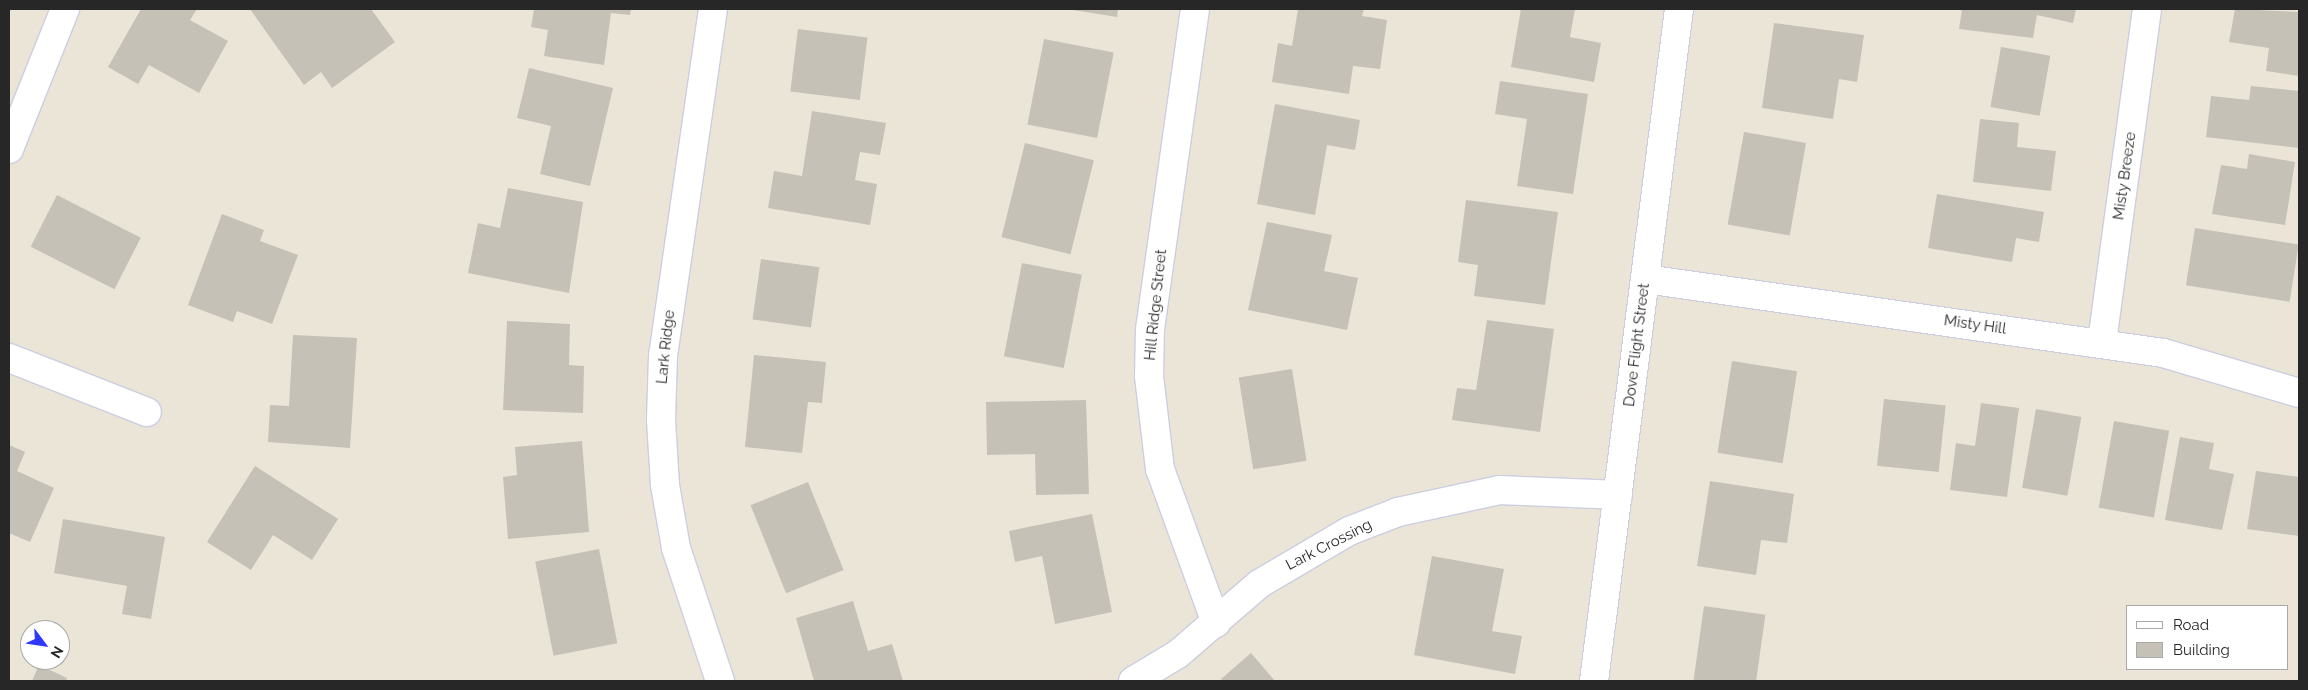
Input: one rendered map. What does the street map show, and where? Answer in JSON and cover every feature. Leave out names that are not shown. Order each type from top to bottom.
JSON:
[{"type":"street","points":[[9,149],[65,9]]},
{"type":"street","name":"Lark Ridge","points":[[713,9],[663,356],[661,420],[665,485],[676,548],[720,681]]},
{"type":"street","name":"Hill Ridge Street","points":[[1195,9],[1150,330],[1149,376],[1160,469],[1216,623]]},
{"type":"street","name":"Dove Flight Street","points":[[1594,681],[1679,9]]},
{"type":"street","name":"Misty Breeze","points":[[2102,342],[2147,9]]},
{"type":"street","name":"Misty Hill","points":[[1645,279],[2102,342],[2163,353],[2299,393]]},
{"type":"street","points":[[9,358],[147,412]]},
{"type":"street","name":"Lark Crossing","points":[[1133,681],[1178,654],[1260,584],[1303,555],[1349,531],[1398,512],[1500,490],[1618,495]]},
{"type":"building","points":[[141,9],[197,9],[190,20],[228,41],[199,93],[149,65],[138,84],[108,67]]},
{"type":"building","points":[[250,9],[371,9],[395,42],[332,88],[321,72],[304,85]]},
{"type":"building","points":[[534,9],[631,9],[630,15],[611,13],[604,65],[544,56],[548,30],[531,27]]},
{"type":"building","points":[[1067,9],[1118,9],[1117,17]]},
{"type":"building","points":[[1298,9],[1364,9],[1362,16],[1387,20],[1380,69],[1353,66],[1349,94],[1272,82],[1278,43],[1292,46]]},
{"type":"building","points":[[1521,9],[1575,9],[1570,37],[1601,43],[1594,82],[1511,67]]},
{"type":"building","points":[[1962,9],[2076,9],[2073,23],[2037,15],[2033,38],[1959,29]]},
{"type":"building","points":[[2235,9],[2299,12],[2299,76],[2266,71],[2269,48],[2229,42]]},
{"type":"building","points":[[1774,23],[1864,35],[1857,82],[1839,79],[1833,119],[1762,108]]},
{"type":"building","points":[[798,29],[867,38],[860,100],[790,92]]},
{"type":"building","points":[[1044,39],[1114,53],[1097,138],[1027,124]]},
{"type":"building","points":[[2001,47],[2050,56],[2040,116],[1990,107]]},
{"type":"building","points":[[529,68],[613,88],[590,186],[540,174],[551,126],[517,118]]},
{"type":"building","points":[[1500,81],[1588,94],[1573,194],[1517,186],[1527,119],[1495,114]]},
{"type":"building","points":[[2251,86],[2299,91],[2299,148],[2206,137],[2211,96],[2249,100]]},
{"type":"building","points":[[1275,104],[1360,120],[1355,150],[1327,145],[1315,215],[1257,204]]},
{"type":"building","points":[[812,111],[886,123],[880,155],[860,152],[855,180],[877,184],[870,225],[768,208],[774,171],[802,176]]},
{"type":"building","points":[[1980,119],[2019,123],[2017,147],[2056,151],[2051,191],[1973,182]]},
{"type":"building","points":[[1744,132],[1806,143],[1790,236],[1728,225]]},
{"type":"building","points":[[1025,143],[1094,160],[1070,254],[1002,237]]},
{"type":"building","points":[[2249,154],[2295,162],[2285,225],[2212,214],[2221,165],[2247,169]]},
{"type":"building","points":[[508,188],[583,202],[569,293],[468,273],[478,223],[500,228]]},
{"type":"building","points":[[1937,194],[2044,212],[2039,242],[2016,238],[2012,262],[1928,248]]},
{"type":"building","points":[[57,195],[141,238],[114,289],[31,247]]},
{"type":"building","points":[[1466,200],[1558,212],[1545,305],[1474,296],[1478,265],[1458,262]]},
{"type":"building","points":[[222,214],[264,230],[260,241],[298,255],[272,324],[237,311],[233,322],[188,305]]},
{"type":"building","points":[[1267,222],[1332,235],[1324,271],[1358,278],[1347,330],[1248,310]]},
{"type":"building","points":[[2195,228],[2299,244],[2290,302],[2186,285]]},
{"type":"building","points":[[761,259],[819,267],[811,328],[753,319]]},
{"type":"building","points":[[1022,263],[1082,275],[1064,368],[1004,356]]},
{"type":"building","points":[[1487,320],[1554,329],[1540,432],[1452,420],[1457,388],[1476,390]]},
{"type":"building","points":[[507,321],[570,324],[569,365],[584,366],[583,413],[503,410]]},
{"type":"building","points":[[293,335],[357,338],[350,448],[268,442],[270,405],[289,406]]},
{"type":"building","points":[[754,355],[826,362],[822,403],[808,402],[802,453],[745,447]]},
{"type":"building","points":[[1732,361],[1797,371],[1783,463],[1717,453]]},
{"type":"building","points":[[1292,369],[1307,461],[1253,469],[1239,377]]},
{"type":"building","points":[[1884,399],[1946,405],[1939,472],[1877,466]]},
{"type":"building","points":[[1086,400],[1089,494],[1036,495],[1035,454],[987,455],[986,402]]},
{"type":"building","points":[[1981,403],[2019,408],[2007,497],[1950,490],[1956,443],[1975,446]]},
{"type":"building","points":[[2036,409],[2081,417],[2067,496],[2022,488]]},
{"type":"building","points":[[2114,421],[2169,431],[2154,517],[2099,508]]},
{"type":"building","points":[[2180,437],[2214,443],[2209,469],[2234,474],[2222,530],[2165,520]]},
{"type":"building","points":[[582,441],[589,532],[508,539],[503,477],[517,475],[515,447]]},
{"type":"building","points":[[9,445],[25,452],[17,471],[54,488],[30,542],[9,533]]},
{"type":"building","points":[[255,466],[338,519],[312,560],[273,535],[251,570],[207,542]]},
{"type":"building","points":[[2256,471],[2299,477],[2299,536],[2247,529]]},
{"type":"building","points":[[1710,481],[1794,494],[1787,543],[1761,540],[1756,575],[1697,566]]},
{"type":"building","points":[[808,482],[844,570],[786,593],[751,505]]},
{"type":"building","points":[[1092,514],[1112,612],[1055,624],[1042,556],[1015,562],[1009,531]]},
{"type":"building","points":[[63,519],[165,537],[151,619],[122,614],[127,586],[54,573]]},
{"type":"building","points":[[599,549],[617,643],[554,656],[535,561]]},
{"type":"building","points":[[1432,556],[1504,569],[1492,631],[1522,636],[1515,674],[1414,655]]},
{"type":"building","points":[[853,601],[868,651],[892,644],[903,681],[814,681],[796,618]]},
{"type":"building","points":[[1704,606],[1765,615],[1756,681],[1693,681]]},
{"type":"building","points":[[1251,653],[1275,681],[1223,681],[1221,679]]},
{"type":"building","points":[[37,670],[50,670],[67,678],[66,681],[32,681]]}]
